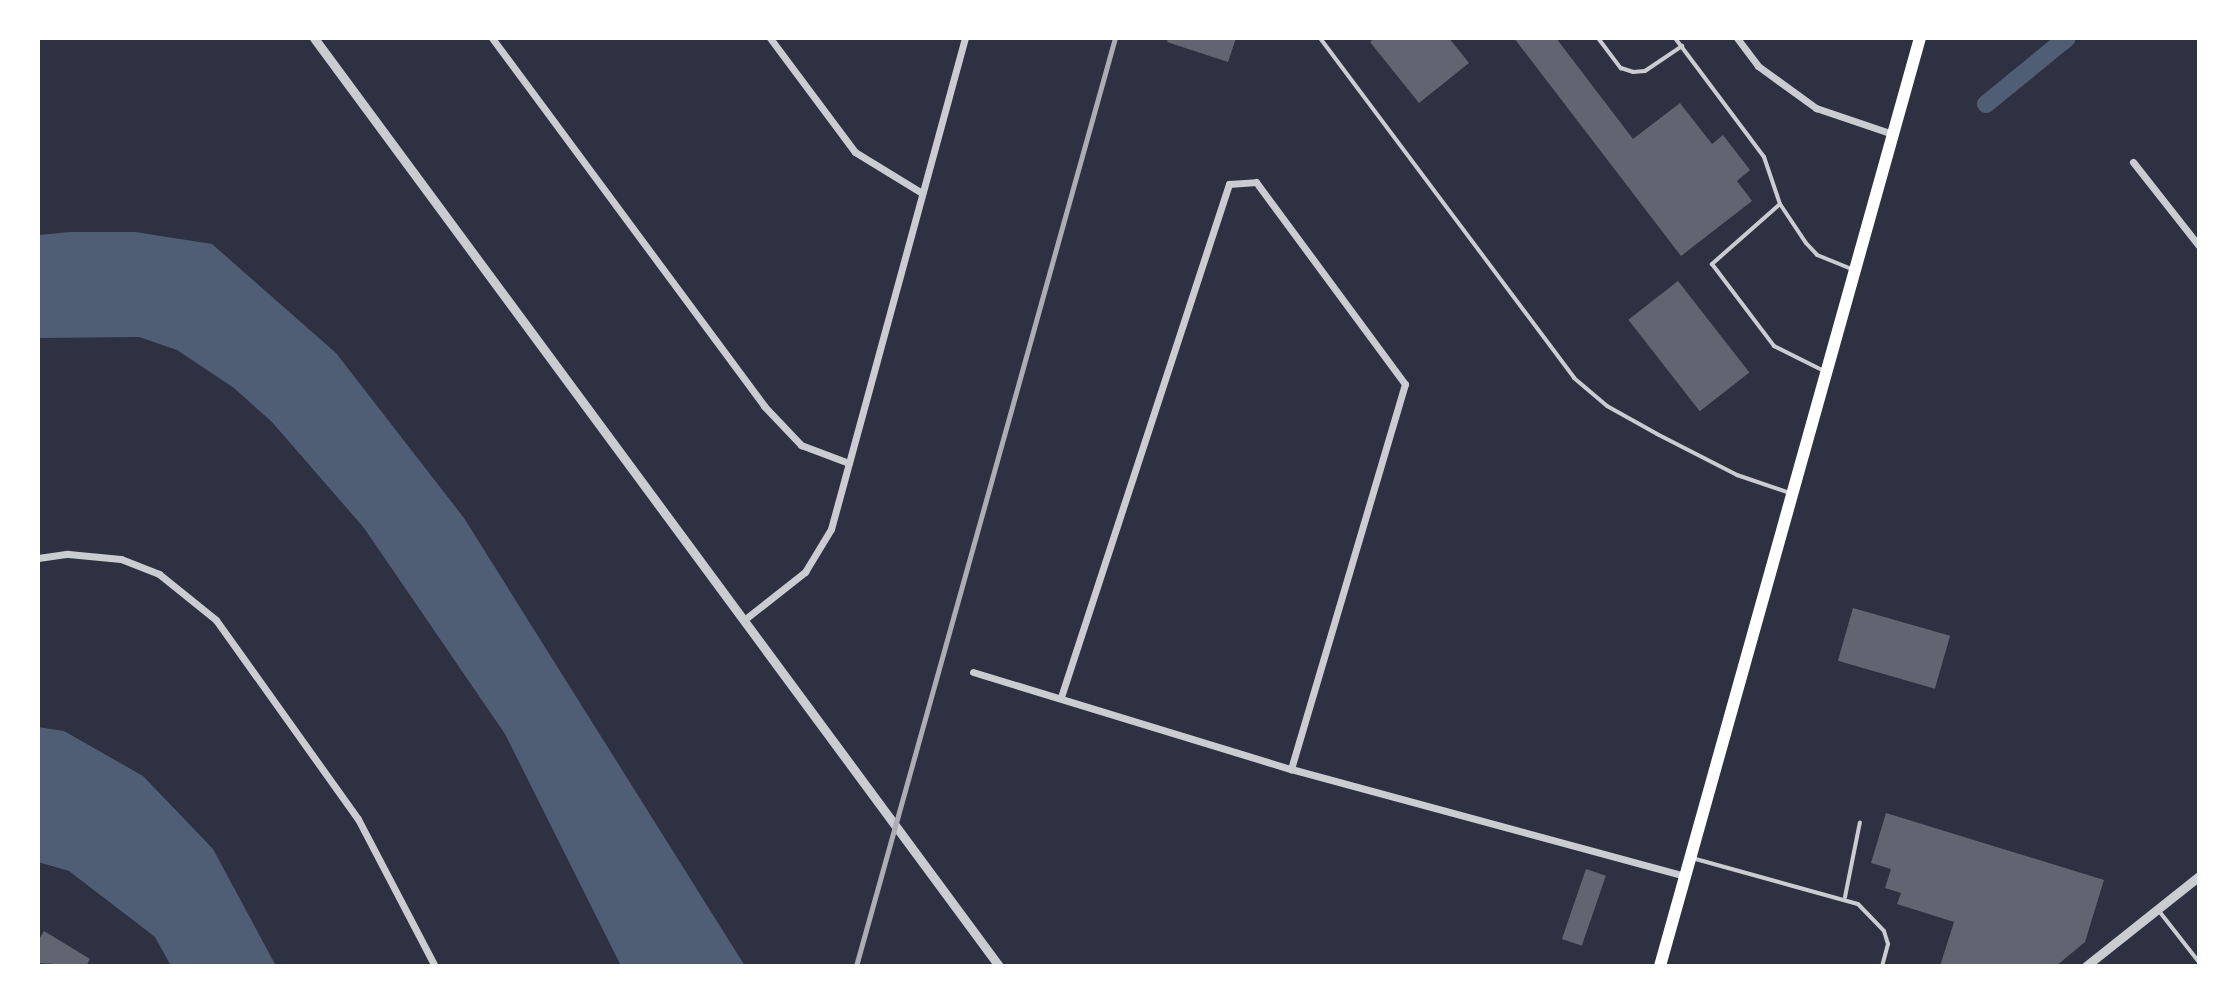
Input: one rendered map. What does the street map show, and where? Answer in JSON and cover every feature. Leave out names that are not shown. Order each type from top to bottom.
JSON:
[{"type":"main road","points":[[1660,966],[1920,38]]},
{"type":"street","points":[[314,38],[999,966]]},
{"type":"street","points":[[492,38],[764,406],[801,445],[849,463]]},
{"type":"street","points":[[770,38],[855,152],[922,193]]},
{"type":"street","points":[[744,620],[805,572],[831,529],[965,38]]},
{"type":"street","points":[[1737,38],[1758,66],[1816,108],[1893,134]]},
{"type":"street","points":[[2133,162],[2199,246]]},
{"type":"street","points":[[1061,697],[1229,184],[1256,182],[1405,384],[1291,769]]},
{"type":"street","points":[[38,558],[68,554],[121,559],[159,574],[216,620],[358,819],[435,966]]},
{"type":"street","points":[[973,672],[1291,769],[1685,876]]},
{"type":"street","points":[[2086,966],[2199,876]]},
{"type":"lane","points":[[1320,38],[1574,378],[1607,406],[1657,434],[1737,475],[1792,493]]},
{"type":"lane","points":[[1598,38],[1621,68],[1633,72],[1645,71],[1682,46]]},
{"type":"lane","points":[[1675,38],[1764,157],[1780,204],[1817,255],[1855,270]]},
{"type":"lane","points":[[1780,204],[1712,264],[1774,346],[1826,372]]},
{"type":"lane","points":[[1845,897],[1860,822]]},
{"type":"lane","points":[[1690,857],[1845,897],[1868,911],[1884,931],[1888,944],[1882,966]]},
{"type":"lane","points":[[2157,910],[2199,962]]},
{"type":"water","points":[[135,232],[212,244],[336,353],[464,518],[745,966],[621,966],[505,734],[364,528],[272,422],[234,388],[177,350],[139,337],[38,338],[38,235]]},
{"type":"water","points":[[38,727],[64,731],[143,776],[213,849],[276,966],[171,966],[155,937],[69,871],[38,862]]},
{"type":"building","points":[[1168,38],[1236,38],[1228,62],[1167,42]]},
{"type":"building","points":[[1375,38],[1449,38],[1469,63],[1419,103],[1370,42]]},
{"type":"building","points":[[1514,38],[1556,38],[1633,139],[1680,103],[1712,144],[1723,135],[1750,170],[1737,181],[1752,201],[1681,256]]},
{"type":"building","points":[[1678,281],[1749,372],[1700,411],[1628,320]]},
{"type":"building","points":[[1853,608],[1950,636],[1935,689],[1838,661]]},
{"type":"building","points":[[1886,813],[2104,880],[2085,942],[2056,966],[1940,966],[1954,922],[1897,904],[1901,893],[1885,888],[1891,869],[1871,863]]},
{"type":"building","points":[[1586,869],[1606,876],[1582,946],[1562,939]]},
{"type":"building","points":[[44,931],[90,959],[86,966],[38,963],[38,941]]},
{"type":"waterway","points":[[1986,104],[2067,38]]},
{"type":"railway","points":[[856,966],[1115,38]]}]
